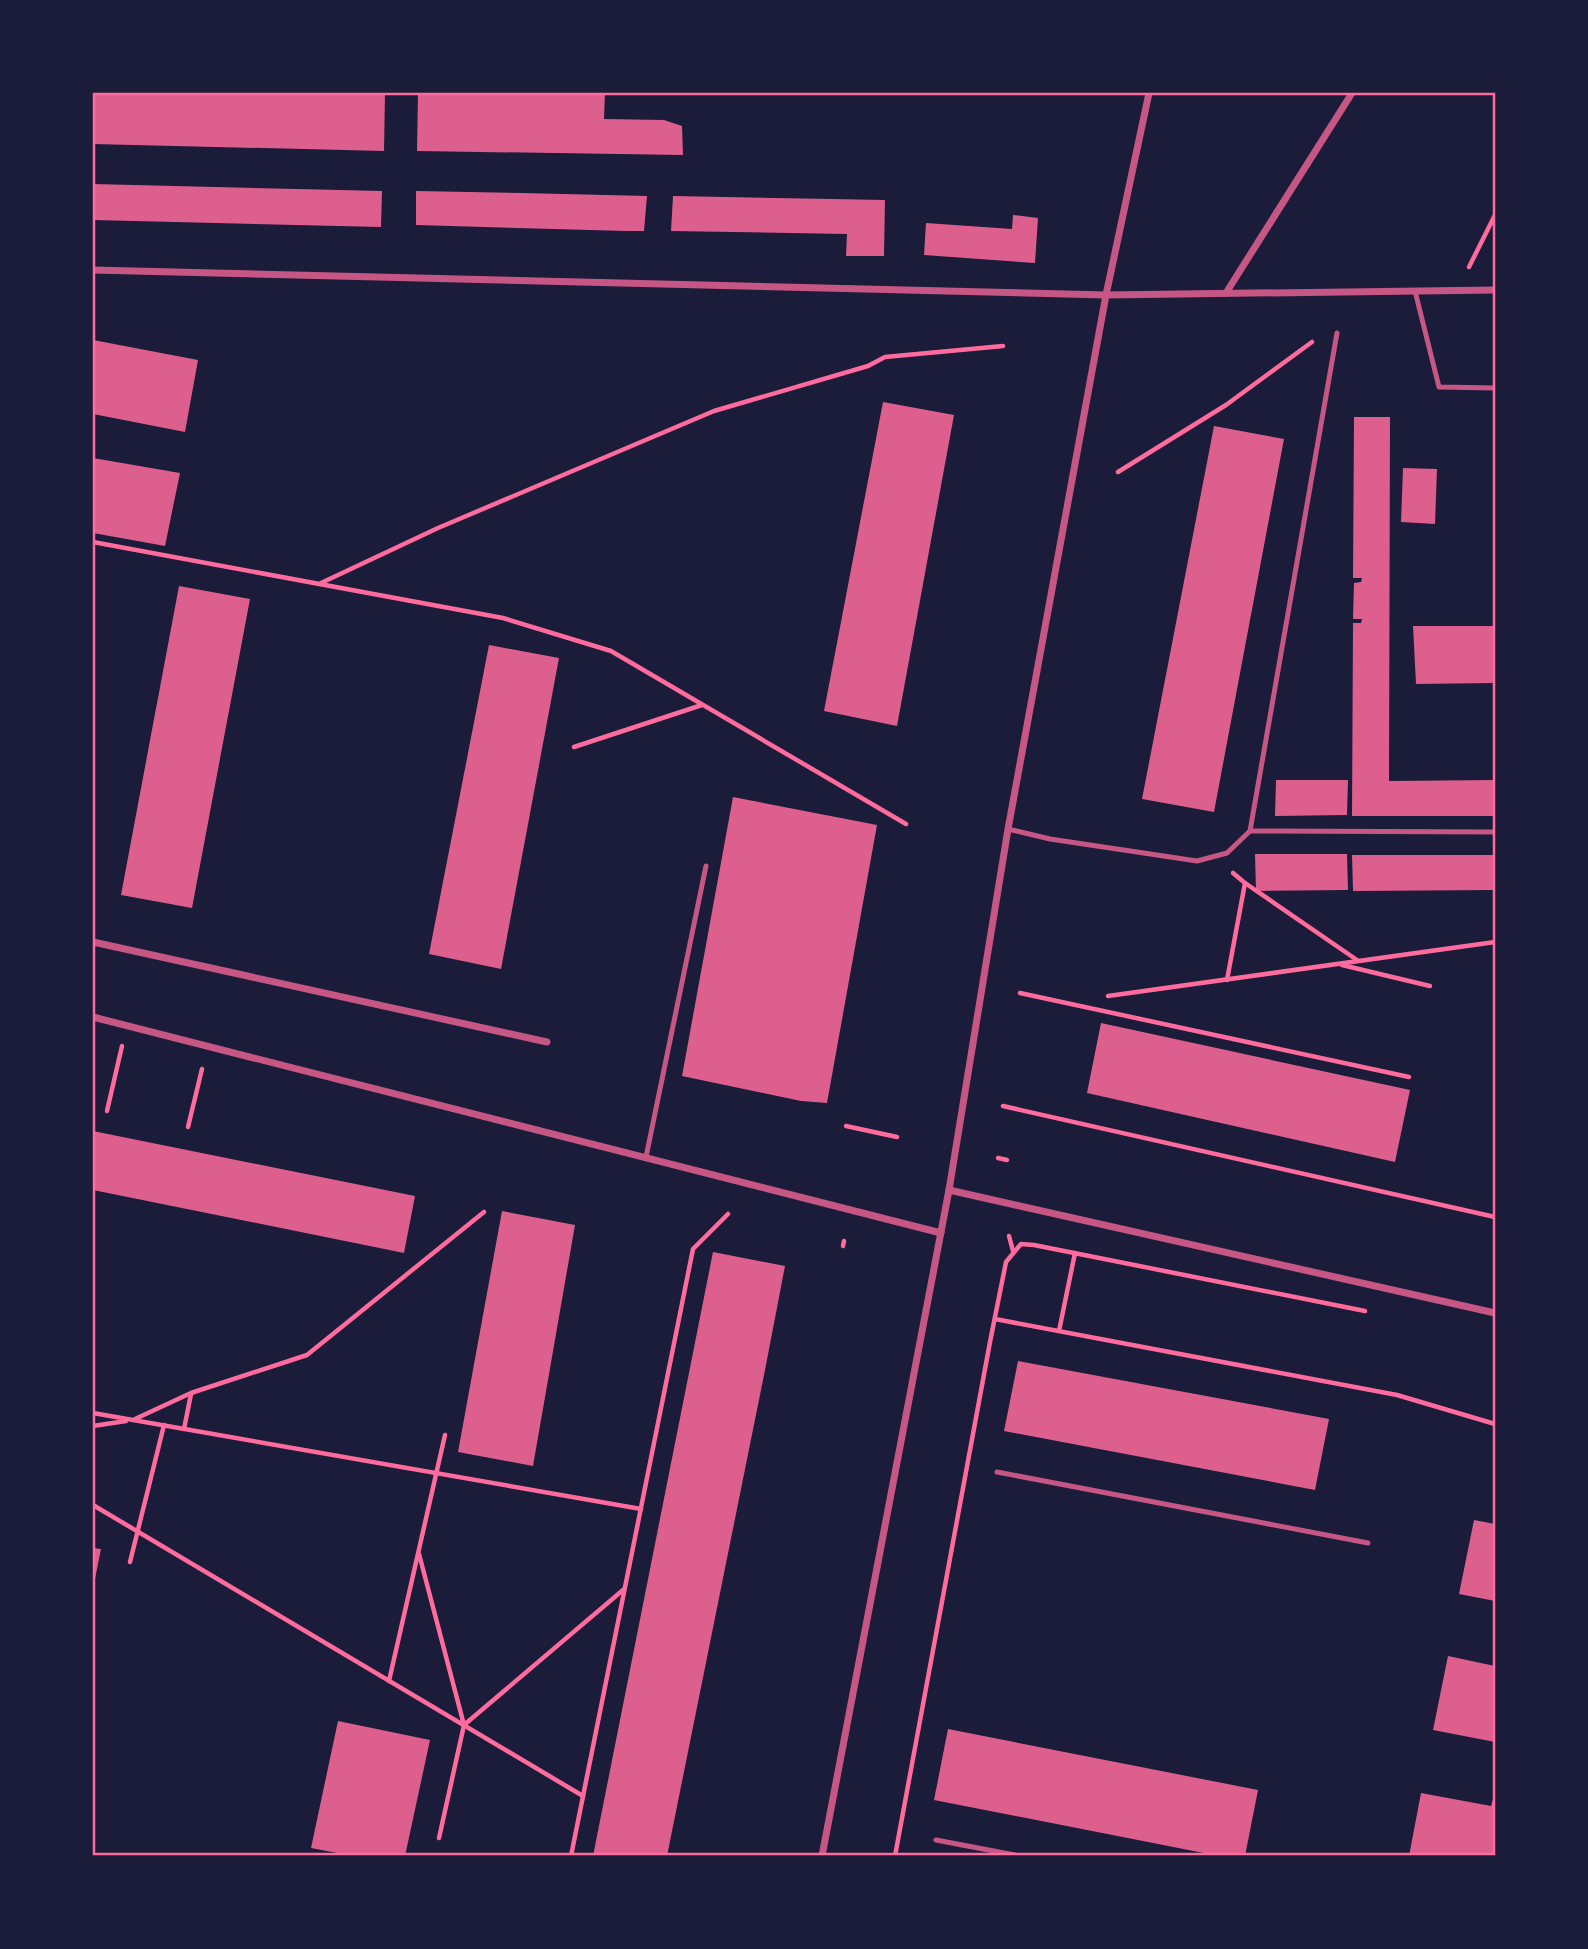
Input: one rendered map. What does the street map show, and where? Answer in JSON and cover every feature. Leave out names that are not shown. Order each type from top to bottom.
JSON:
[{"type":"street","points":[[822,1856],[949,1190],[1009,829],[1106,295],[1149,93]]},
{"type":"street","points":[[1226,293],[1352,93]]},
{"type":"street","points":[[93,270],[1106,295],[1495,290]]},
{"type":"street","points":[[93,942],[547,1042]]},
{"type":"street","points":[[93,1017],[941,1233]]},
{"type":"street","points":[[949,1190],[1495,1313]]},
{"type":"lane","points":[[1415,291],[1439,387],[1495,388]]},
{"type":"lane","points":[[1009,829],[1050,839],[1198,862],[1227,853],[1250,831],[1337,333]]},
{"type":"lane","points":[[1250,831],[1495,832]]},
{"type":"lane","points":[[646,1157],[706,866]]},
{"type":"lane","points":[[997,1472],[1368,1543]]},
{"type":"lane","points":[[936,1840],[1020,1856]]},
{"type":"path","points":[[1457,291],[1495,215]]},
{"type":"path","points":[[1118,472],[1226,405],[1313,341]]},
{"type":"path","points":[[320,584],[438,528],[714,411],[868,366],[886,358],[1003,345]]},
{"type":"path","points":[[93,542],[503,618],[611,651],[906,824]]},
{"type":"path","points":[[574,747],[703,705]]},
{"type":"path","points":[[1214,857],[1245,883],[1358,961]]},
{"type":"path","points":[[1227,980],[1245,883]]},
{"type":"path","points":[[1108,996],[1495,942]]},
{"type":"path","points":[[1339,964],[1430,986]]},
{"type":"path","points":[[1020,993],[1409,1077]]},
{"type":"path","points":[[107,1111],[127,1025]]},
{"type":"path","points":[[188,1127],[208,1045]]},
{"type":"path","points":[[1003,1106],[1495,1217]]},
{"type":"path","points":[[846,1126],[897,1137]]},
{"type":"path","points":[[998,1158],[1007,1160]]},
{"type":"path","points":[[93,1426],[133,1419],[191,1393],[307,1355],[484,1212]]},
{"type":"path","points":[[571,1856],[693,1249],[728,1214]]},
{"type":"path","points":[[1009,1236],[1013,1251]]},
{"type":"path","points":[[895,1856],[1006,1262],[1013,1251],[1021,1244],[1075,1253],[1370,1312]]},
{"type":"path","points":[[1059,1331],[1075,1253]]},
{"type":"path","points":[[995,1320],[1397,1395],[1495,1424]]},
{"type":"path","points":[[184,1429],[191,1393]]},
{"type":"path","points":[[93,1413],[641,1509]]},
{"type":"path","points":[[130,1562],[164,1425]]},
{"type":"path","points":[[389,1681],[445,1435]]},
{"type":"path","points":[[93,1505],[583,1796]]},
{"type":"path","points":[[419,1554],[464,1725],[439,1838]]},
{"type":"path","points":[[464,1725],[624,1589]]},
{"type":"building","points":[[93,93],[385,93],[384,151],[93,144]]},
{"type":"building","points":[[418,93],[605,93],[604,119],[664,120],[682,126],[683,155],[417,151]]},
{"type":"building","points":[[93,184],[382,191],[381,227],[93,220]]},
{"type":"building","points":[[416,191],[647,196],[644,231],[416,225]]},
{"type":"building","points":[[673,196],[885,200],[884,256],[846,256],[847,234],[671,231]]},
{"type":"building","points":[[1013,215],[1038,218],[1035,263],[924,255],[926,223],[1012,229]]},
{"type":"building","points":[[93,340],[198,360],[185,432],[93,414]]},
{"type":"building","points":[[883,402],[954,415],[897,726],[824,711]]},
{"type":"building","points":[[1354,417],[1390,417],[1389,781],[1495,780],[1495,816],[1352,816],[1353,623],[1361,623],[1362,619],[1353,619],[1354,583],[1361,582],[1362,578],[1353,578]]},
{"type":"building","points":[[1214,426],[1284,439],[1214,812],[1142,799]]},
{"type":"building","points":[[93,458],[180,473],[165,546],[93,533]]},
{"type":"building","points":[[1403,468],[1437,469],[1435,524],[1401,522]]},
{"type":"building","points":[[179,586],[250,599],[192,908],[121,895]]},
{"type":"building","points":[[1413,626],[1495,626],[1495,683],[1416,684]]},
{"type":"building","points":[[489,645],[559,658],[501,969],[429,954]]},
{"type":"building","points":[[1276,780],[1348,780],[1347,815],[1275,816]]},
{"type":"building","points":[[733,797],[877,825],[827,1103],[801,1101],[682,1076]]},
{"type":"building","points":[[1255,854],[1347,854],[1348,890],[1256,891]]},
{"type":"building","points":[[1352,855],[1495,855],[1495,890],[1353,891]]},
{"type":"building","points":[[1101,1023],[1410,1090],[1395,1162],[1087,1093]]},
{"type":"building","points":[[93,1131],[415,1196],[404,1253],[93,1190]]},
{"type":"building","points":[[502,1211],[575,1225],[533,1466],[458,1452]]},
{"type":"building","points":[[713,1252],[785,1266],[765,1370],[667,1856],[593,1856]]},
{"type":"building","points":[[1018,1361],[1329,1419],[1315,1490],[1004,1431]]},
{"type":"building","points":[[1474,1520],[1495,1524],[1495,1601],[1459,1594]]},
{"type":"building","points":[[93,1548],[101,1549],[94,1584],[93,1584]]},
{"type":"building","points":[[1448,1656],[1495,1666],[1495,1742],[1433,1730]]},
{"type":"building","points":[[338,1721],[430,1740],[405,1856],[353,1856],[311,1848]]},
{"type":"building","points":[[948,1729],[1258,1790],[1245,1856],[1219,1856],[934,1800]]},
{"type":"building","points":[[1495,1792],[1495,1856],[1409,1856],[1421,1793],[1491,1806]]}]
